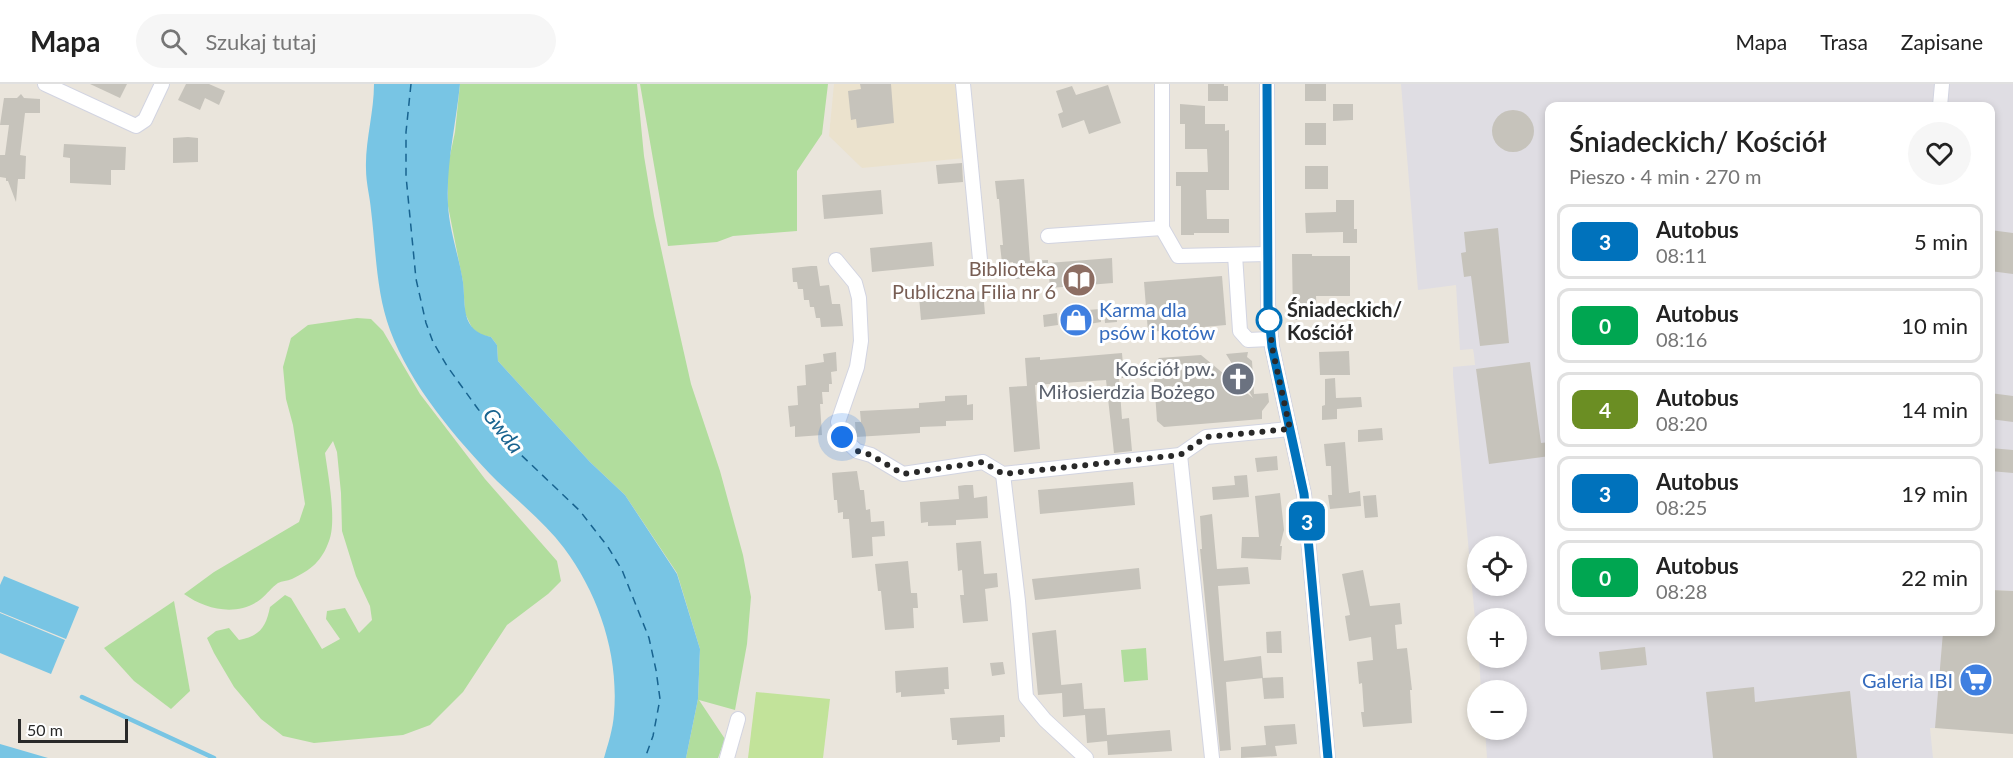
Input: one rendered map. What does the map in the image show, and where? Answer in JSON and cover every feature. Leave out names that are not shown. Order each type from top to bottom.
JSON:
[{"type":"street","points":[[45,84],[136,126],[145,120],[162,84]]},
{"type":"street","points":[[963,84],[981,270]]},
{"type":"street","points":[[1162,84],[1162,228],[1178,256],[1268,254]]},
{"type":"street","points":[[1267,84],[1270,339],[1304,494],[1328,758]]},
{"type":"street","points":[[1941,102],[1942,84]]},
{"type":"street","points":[[1048,236],[1162,228]]},
{"type":"street","points":[[1235,255],[1240,331],[1248,340],[1270,339]]},
{"type":"street","points":[[836,260],[855,283],[859,298],[861,340],[857,367],[838,422],[842,437],[857,451],[871,455],[903,474],[983,462],[1003,474],[1180,455],[1206,437],[1290,429]]},
{"type":"street","points":[[1180,455],[1212,758]]},
{"type":"street","points":[[1003,474],[1018,601],[1026,697],[1045,720],[1086,758]]},
{"type":"street","points":[[727,758],[738,719]]},
{"type":"shaded area","points":[[834,84],[956,84],[965,158],[862,168],[829,136]]},
{"type":"shaded area","points":[[1401,84],[2013,84],[2013,591],[1995,590],[1995,102],[1545,102],[1545,636],[1943,636],[1937,728],[1930,728],[1933,758],[1487,758],[1486,740],[1527,740],[1527,680],[1480,680],[1480,668],[1527,668],[1527,608],[1474,608],[1473,596],[1527,596],[1527,536],[1467,536],[1453,367],[1475,365],[1473,349],[1460,350],[1456,285],[1418,290]]},
{"type":"green space","points":[[460,84],[637,84],[644,156],[654,216],[675,313],[691,384],[720,471],[743,555],[751,597],[747,644],[735,710],[699,700],[725,739],[718,758],[686,758],[698,699],[700,649],[677,573],[625,495],[590,462],[498,361],[497,345],[491,337],[481,335],[472,328],[465,313],[463,282],[448,206],[448,165],[455,132]]},
{"type":"green space","points":[[640,84],[828,84],[822,134],[797,171],[797,231],[733,236],[717,242],[668,246]]},
{"type":"green space","points":[[357,318],[371,319],[383,331],[420,394],[485,479],[557,561],[561,581],[548,594],[507,625],[463,692],[430,725],[403,735],[314,743],[283,736],[261,719],[234,687],[207,638],[216,631],[229,628],[239,640],[252,636],[261,630],[270,607],[285,595],[291,598],[322,649],[340,639],[326,619],[327,611],[345,608],[359,633],[372,620],[370,606],[356,576],[342,531],[337,452],[333,441],[325,453],[331,498],[331,532],[323,554],[315,564],[299,576],[278,583],[261,599],[242,608],[232,610],[212,607],[184,594],[214,572],[299,522],[305,504],[293,425],[286,399],[283,367],[291,338],[308,325]]},
{"type":"green space","points":[[174,601],[190,691],[171,709],[134,681],[104,648]]},
{"type":"green space","points":[[1146,648],[1148,680],[1124,682],[1121,650]]},
{"type":"green space","points":[[756,692],[830,699],[823,758],[748,758]]},
{"type":"water","name":"Gwda","points":[[374,84],[460,84],[450,159],[448,204],[469,323],[481,334],[491,337],[497,345],[498,361],[590,462],[625,495],[677,574],[700,649],[698,699],[686,758],[604,758],[613,720],[615,692],[613,670],[604,626],[587,585],[557,539],[497,481],[451,430],[422,391],[399,351],[385,316],[382,301],[367,179],[366,158]]},
{"type":"water","points":[[4,576],[79,607],[66,639],[0,612],[0,585]]},
{"type":"water","points":[[0,613],[65,640],[51,674],[0,653]]},
{"type":"water","points":[[0,744],[48,758],[0,758]]},
{"type":"building","points":[[90,84],[127,84],[120,98]]},
{"type":"building","points":[[186,84],[209,84],[225,91],[219,105],[205,98],[200,110],[178,100]]},
{"type":"building","points":[[860,84],[891,84],[894,123],[857,128],[856,119],[851,120],[848,91],[861,89]]},
{"type":"building","points":[[1208,84],[1228,86],[1228,101],[1208,101]]},
{"type":"building","points":[[1305,84],[1326,84],[1326,101],[1305,101]]},
{"type":"building","points":[[1108,85],[1121,123],[1089,134],[1084,120],[1062,128],[1058,114],[1063,112],[1056,91],[1072,86],[1076,95]]},
{"type":"building","points":[[21,94],[24,98],[40,99],[40,113],[25,113],[20,155],[26,156],[25,179],[18,179],[16,202],[8,181],[0,177],[0,155],[5,155],[9,125],[0,125],[4,98],[17,98]]},
{"type":"building","points":[[1180,104],[1205,106],[1205,124],[1225,124],[1225,131],[1229,130],[1229,190],[1206,190],[1207,219],[1229,219],[1229,233],[1181,235],[1181,186],[1176,186],[1176,172],[1208,172],[1207,149],[1185,149],[1185,124],[1180,124]]},
{"type":"building","points":[[1333,104],[1353,104],[1353,120],[1333,121]]},
{"type":"building","points":[[1513,110],[1521,111],[1528,116],[1533,123],[1533,139],[1528,146],[1521,151],[1513,152],[1505,151],[1498,146],[1493,139],[1492,131],[1493,123],[1498,116],[1505,111]]},
{"type":"building","points":[[1305,123],[1326,123],[1326,145],[1305,145]]},
{"type":"building","points":[[173,138],[198,138],[198,162],[173,163]]},
{"type":"building","points":[[64,144],[126,147],[125,170],[111,170],[111,185],[70,183],[70,158],[63,157]]},
{"type":"building","points":[[962,163],[963,182],[938,184],[936,165]]},
{"type":"building","points":[[1305,166],[1328,166],[1328,189],[1305,189]]},
{"type":"building","points":[[1024,179],[1030,261],[1048,260],[1048,263],[1112,258],[1113,283],[1050,288],[1049,276],[1015,279],[1013,262],[1002,263],[1000,245],[1003,245],[995,181]]},
{"type":"building","points":[[881,190],[883,214],[824,219],[822,195]]},
{"type":"building","points":[[1336,200],[1354,200],[1354,229],[1357,229],[1357,243],[1343,243],[1343,232],[1306,233],[1305,213],[1336,212]]},
{"type":"building","points":[[1498,228],[1509,343],[1480,346],[1471,276],[1464,277],[1461,253],[1466,252],[1464,232]]},
{"type":"building","points":[[1995,231],[2013,233],[2013,274],[1995,272]]},
{"type":"building","points":[[932,242],[934,266],[872,272],[870,248]]},
{"type":"building","points":[[1292,254],[1350,256],[1350,296],[1316,296],[1317,319],[1293,320]]},
{"type":"building","points":[[817,266],[820,286],[829,285],[832,304],[840,304],[843,326],[821,327],[820,318],[816,318],[814,307],[810,307],[809,300],[804,300],[803,289],[798,289],[797,282],[793,282],[792,268]]},
{"type":"building","points":[[1222,276],[1226,325],[1148,332],[1144,282]]},
{"type":"building","points":[[983,291],[985,314],[921,320],[919,297]]},
{"type":"building","points":[[1100,309],[1101,322],[1089,324],[1088,310]]},
{"type":"building","points":[[1116,311],[1117,322],[1105,323],[1104,312]]},
{"type":"building","points":[[1057,313],[1058,325],[1044,327],[1043,315]]},
{"type":"building","points":[[1349,351],[1350,375],[1320,375],[1319,352]]},
{"type":"building","points":[[836,352],[837,371],[831,372],[832,384],[829,384],[829,392],[822,392],[823,404],[820,404],[822,435],[795,437],[795,426],[790,427],[788,406],[798,405],[797,386],[806,385],[805,365],[824,362],[823,354]]},
{"type":"building","points":[[1248,352],[1247,357],[1252,361],[1254,394],[1268,393],[1269,402],[1262,411],[1262,419],[1164,427],[1157,421],[1153,364],[1159,358],[1201,355],[1253,398],[1226,354]]},
{"type":"building","points":[[1122,353],[1124,378],[1119,378],[1122,419],[1129,418],[1132,451],[1114,453],[1106,380],[1035,385],[1040,449],[1014,452],[1009,387],[1027,386],[1025,358],[1040,357],[1040,360]]},
{"type":"building","points":[[1530,362],[1541,443],[1545,443],[1545,457],[1489,464],[1476,369]]},
{"type":"building","points":[[1335,378],[1336,398],[1361,397],[1362,407],[1337,409],[1337,419],[1322,420],[1322,406],[1325,405],[1325,379]]},
{"type":"building","points":[[1995,394],[2013,396],[2013,422],[1995,420]]},
{"type":"building","points":[[967,395],[967,405],[973,404],[973,420],[946,421],[946,426],[920,427],[920,433],[856,437],[855,422],[861,422],[860,411],[919,408],[919,403],[945,401],[945,396]]},
{"type":"building","points":[[1382,428],[1383,440],[1358,442],[1358,430]]},
{"type":"building","points":[[1345,442],[1349,493],[1360,491],[1361,506],[1330,509],[1328,495],[1332,495],[1331,466],[1326,466],[1324,444]]},
{"type":"building","points":[[1995,448],[2013,450],[2013,473],[1995,471]]},
{"type":"building","points":[[1277,456],[1278,470],[1257,472],[1255,458]]},
{"type":"building","points":[[857,471],[860,490],[864,490],[866,510],[870,509],[871,522],[884,521],[885,536],[872,537],[873,556],[852,558],[849,519],[843,519],[843,512],[838,513],[837,500],[834,500],[832,473]]},
{"type":"building","points":[[1247,475],[1249,497],[1213,500],[1212,487],[1235,485],[1234,476]]},
{"type":"building","points":[[1133,482],[1135,505],[1040,514],[1038,490]]},
{"type":"building","points":[[973,485],[974,498],[987,496],[988,518],[956,520],[956,525],[928,526],[928,522],[921,523],[920,502],[959,499],[958,486]]},
{"type":"building","points":[[1280,493],[1284,530],[1280,546],[1282,546],[1281,560],[1241,558],[1242,537],[1259,537],[1255,496]]},
{"type":"building","points":[[1376,495],[1378,517],[1365,518],[1363,496]]},
{"type":"building","points":[[1212,514],[1217,569],[1248,567],[1250,584],[1218,586],[1224,661],[1261,656],[1263,678],[1226,682],[1231,750],[1220,751],[1200,549],[1202,549],[1200,516]]},
{"type":"building","points":[[981,541],[984,574],[997,573],[998,587],[985,589],[988,621],[963,623],[960,595],[964,595],[962,570],[958,571],[956,543]]},
{"type":"building","points":[[908,561],[911,593],[917,593],[918,608],[913,608],[914,628],[885,630],[881,591],[878,591],[875,564]]},
{"type":"building","points":[[1139,568],[1141,589],[1035,600],[1032,579]]},
{"type":"building","points":[[1363,570],[1370,606],[1400,603],[1402,624],[1395,625],[1397,649],[1407,648],[1412,690],[1410,690],[1412,723],[1363,727],[1362,683],[1359,684],[1357,662],[1373,660],[1371,637],[1349,641],[1345,616],[1350,615],[1342,574]]},
{"type":"building","name":"Galeria IBI","points":[[1995,590],[2013,591],[2013,734],[1935,728],[1943,636],[1995,636]]},
{"type":"building","points":[[1056,630],[1061,685],[1082,683],[1084,709],[1105,708],[1107,735],[1170,730],[1172,751],[1108,755],[1107,741],[1087,743],[1085,715],[1063,717],[1062,693],[1038,695],[1032,633]]},
{"type":"building","points":[[1281,631],[1282,653],[1267,653],[1266,632]]},
{"type":"building","points":[[1645,647],[1647,665],[1601,670],[1599,652]]},
{"type":"building","points":[[1003,662],[1005,674],[992,676],[990,663]]},
{"type":"building","points":[[948,667],[949,689],[944,689],[945,694],[901,697],[901,692],[896,693],[895,671]]},
{"type":"building","points":[[1283,677],[1284,698],[1264,699],[1262,678]]},
{"type":"building","points":[[1754,687],[1755,702],[1850,691],[1857,758],[1713,758],[1706,692]]},
{"type":"building","points":[[1004,715],[1005,737],[1000,737],[1000,742],[957,745],[957,740],[952,740],[950,718]]},
{"type":"building","points":[[1295,724],[1297,744],[1275,746],[1277,756],[1241,758],[1241,747],[1266,745],[1264,726]]},
{"type":"waterway","points":[[82,697],[214,758]]},
{"type":"ferry route","points":[[411,84],[406,132],[406,176],[416,279],[426,323],[433,342],[447,366],[478,409],[496,431],[580,511],[608,547],[622,570],[649,638],[660,699],[653,736],[645,758]]},
{"type":"bus line","name":"3","points":[[1267,84],[1270,339],[1303,485],[1328,758]]},
{"type":"place","name":"Biblioteka Publiczna Filia nr 6","points":[[1079,280]]},
{"type":"place","name":"Karma dla psów i kotów","points":[[1076,320]]},
{"type":"place","name":"Śniadeckich/ Kościół","points":[[1269,320]]},
{"type":"place","name":"Kościół pw. Miłosierdzia Bożego","points":[[1238,379]]},
{"type":"place","name":"Galeria IBI","points":[[1976,680]]},
{"type":"route","points":[[842,437],[857,451],[871,455],[903,474],[983,462],[1003,474],[1180,455],[1206,437],[1290,429],[1270,339],[1269,317],[1269,320]]}]
